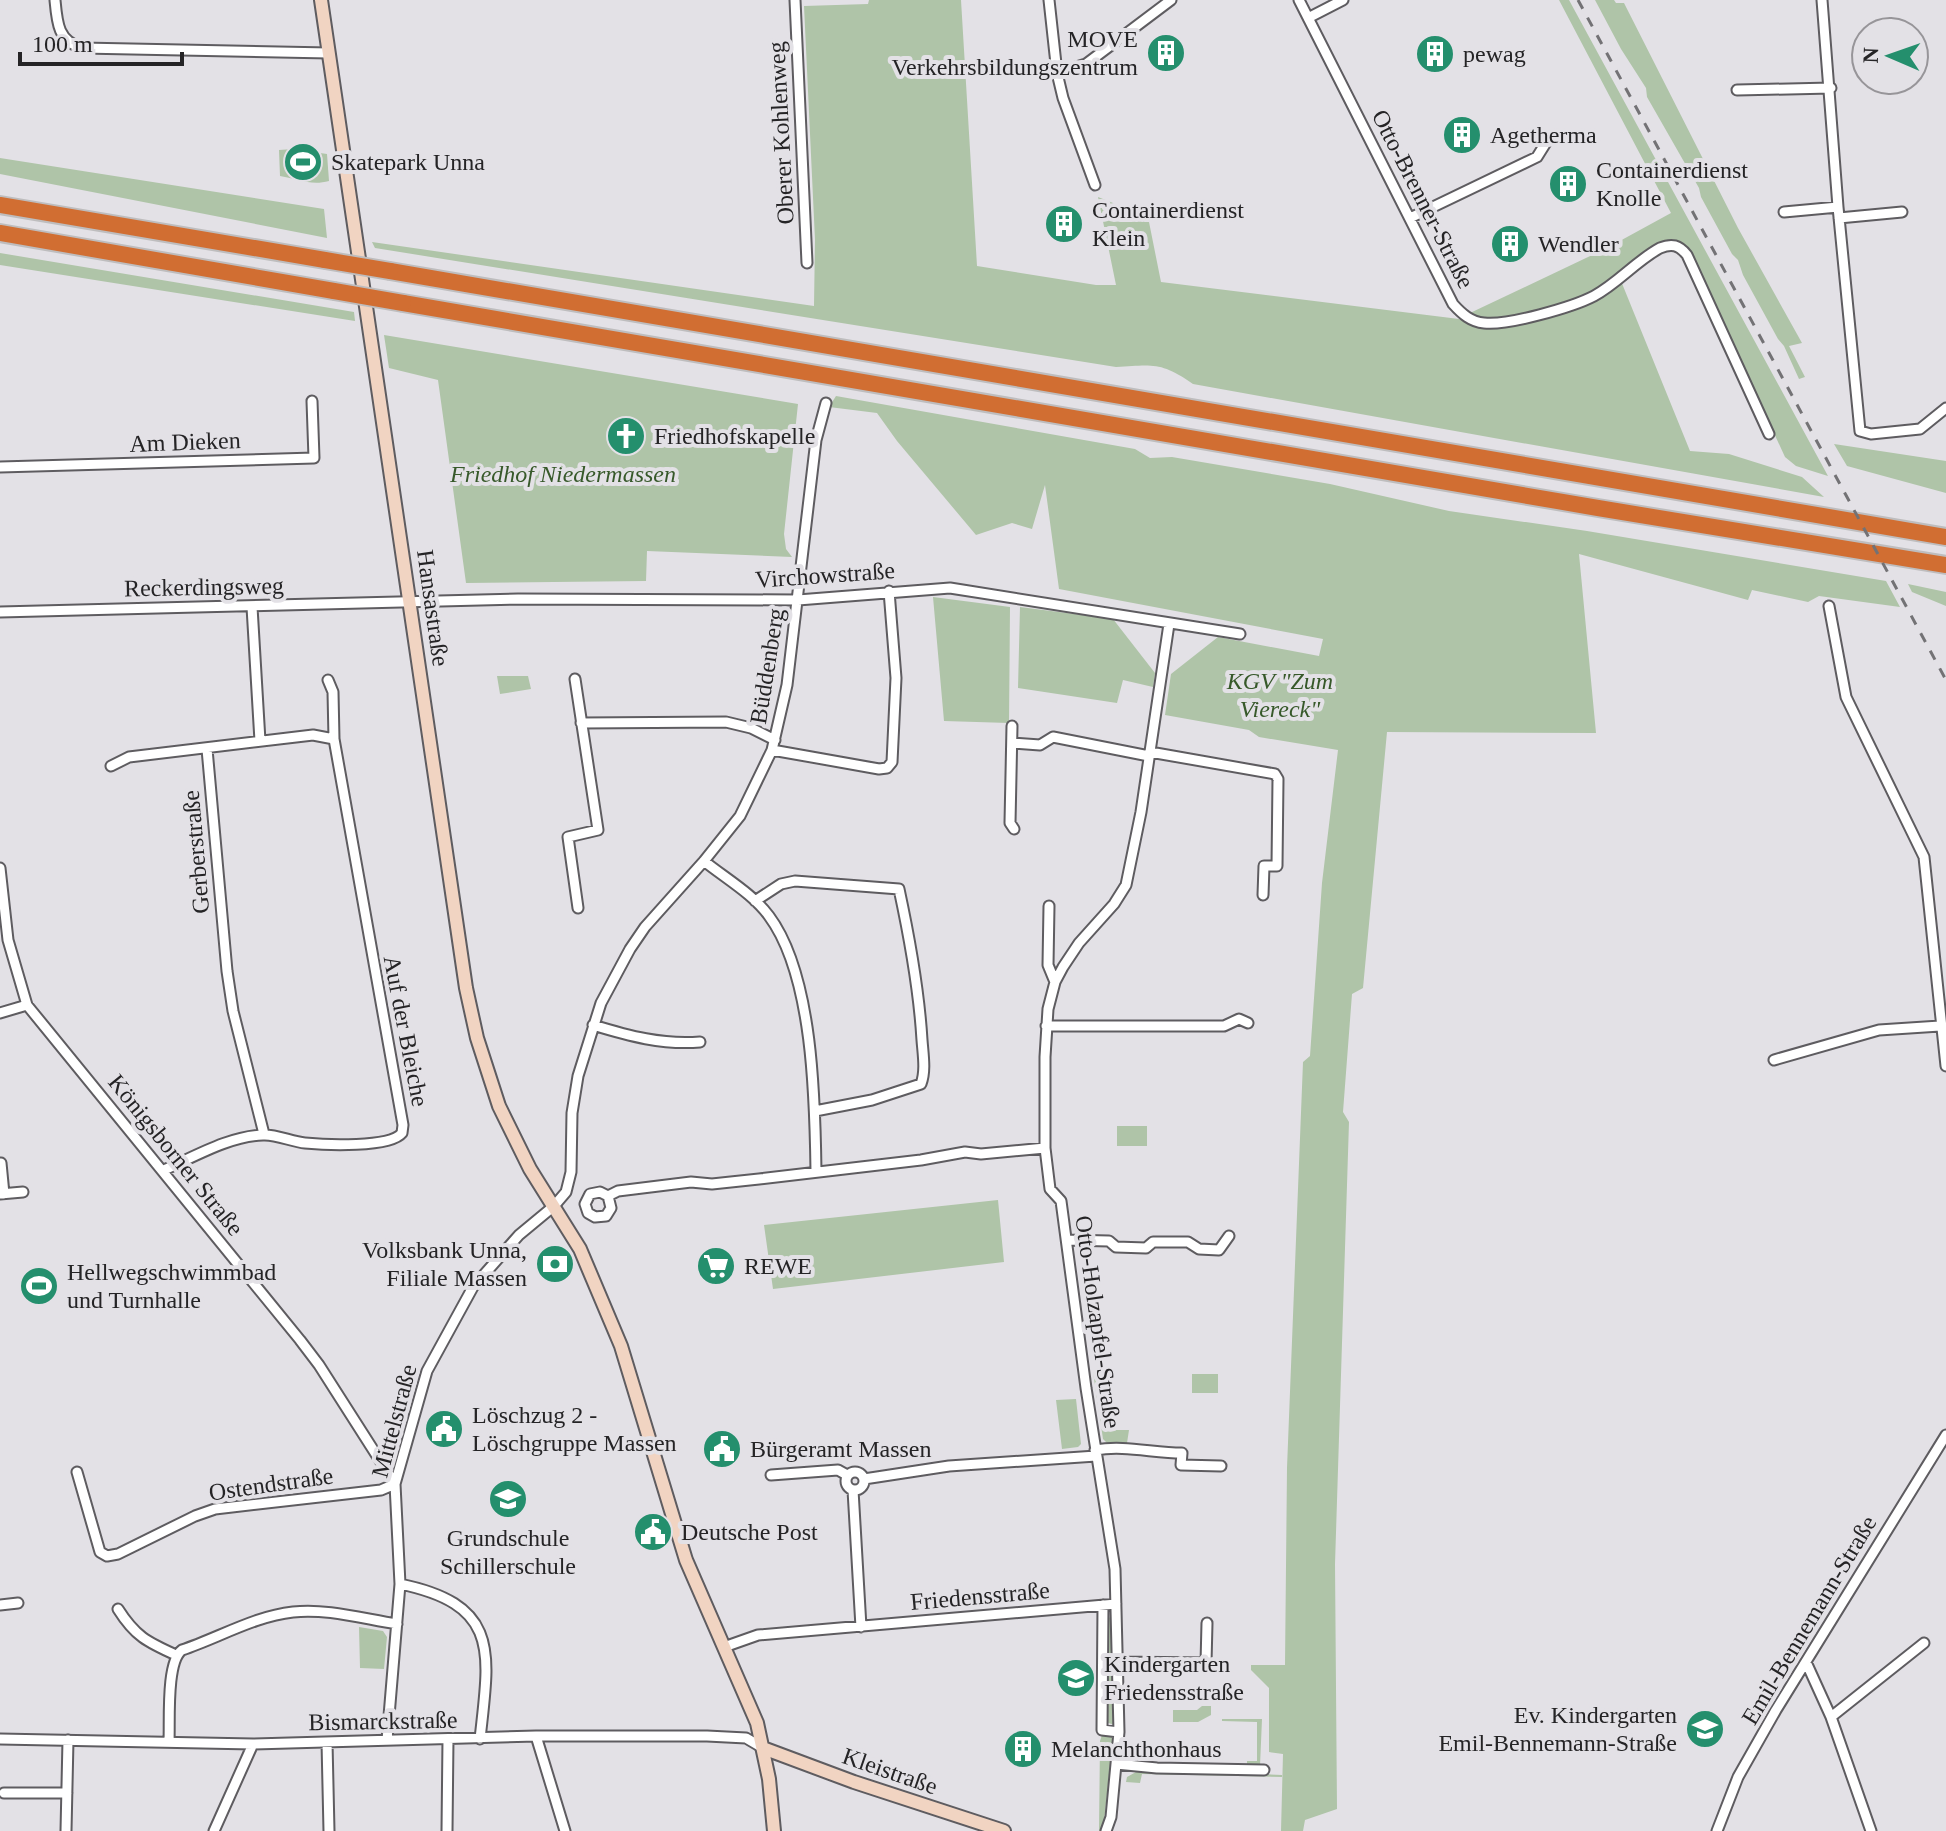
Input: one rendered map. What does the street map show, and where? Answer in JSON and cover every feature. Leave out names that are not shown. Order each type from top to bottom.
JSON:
[{"type":"highway","points":[[0,205],[1946,537]]},
{"type":"highway","points":[[0,233],[1946,566]]},
{"type":"main road","name":"Hansastraße","points":[[321,0],[466,988],[477,1038],[499,1106],[530,1169],[580,1249],[615,1330],[686,1560],[754,1716],[763,1748],[774,1831]]},
{"type":"main road","name":"Kleistraße","points":[[763,1748],[1004,1831]]},
{"type":"street","points":[[55,0],[61,35],[70,45],[82,48],[329,53]]},
{"type":"street","name":"Oberer Kohlenweg","points":[[795,0],[807,263]]},
{"type":"street","points":[[1049,0],[1057,73],[1063,98],[1095,185]]},
{"type":"street","points":[[1057,73],[1086,64],[1171,0]]},
{"type":"street","name":"Otto-Brenner-Straße","points":[[1299,0],[1453,304],[1466,317],[1484,323],[1512,321],[1593,296],[1650,253],[1668,245],[1678,246],[1687,255],[1769,434]]},
{"type":"street","points":[[1308,18],[1343,0]]},
{"type":"street","points":[[1822,0],[1860,431],[1871,434],[1920,429],[1946,408]]},
{"type":"street","points":[[1737,90],[1831,88]]},
{"type":"street","points":[[1410,218],[1537,157],[1547,141]]},
{"type":"street","points":[[1784,212],[1902,212]]},
{"type":"street","name":"Am Dieken","points":[[0,467],[314,458],[312,401]]},
{"type":"street","name":"Büddenberg","points":[[554,1206],[569,1184],[572,1113],[578,1076],[593,1025],[612,980],[654,916],[740,816],[773,745],[787,685],[816,440],[826,403]]},
{"type":"street","name":"Virchowstraße","points":[[409,602],[798,600],[950,588],[1240,634]]},
{"type":"street","points":[[581,723],[726,722],[751,728],[773,745],[879,769],[887,768],[892,762],[896,678],[889,591]]},
{"type":"street","name":"Reckerdingsweg","points":[[0,612],[409,602]]},
{"type":"street","points":[[1829,606],[1846,697],[1924,857],[1942,998],[1940,1026],[1946,1066]]},
{"type":"street","points":[[252,607],[260,741]]},
{"type":"street","name":"Otto-Holzapfel-Straße","points":[[1106,1831],[1111,1817],[1119,1732],[1115,1569],[1061,1201],[1050,1189],[1045,1148],[1046,1026],[1055,982],[1079,943],[1114,904],[1126,885],[1169,624]]},
{"type":"street","points":[[575,679],[598,830],[568,837],[578,908]]},
{"type":"street","name":"Auf der Bleiche","points":[[164,1170],[227,1143],[264,1134],[329,1145],[392,1140],[402,1133],[334,739],[333,692],[328,680]]},
{"type":"street","points":[[1012,726],[1010,823],[1014,829]]},
{"type":"street","points":[[111,766],[129,757],[260,741],[313,735],[334,739]]},
{"type":"street","points":[[1012,743],[1040,745],[1053,737],[1275,774],[1278,779],[1277,866],[1264,866],[1263,895]]},
{"type":"street","name":"Gerberstraße","points":[[207,749],[227,971],[233,1011],[264,1134]]},
{"type":"street","points":[[704,861],[755,901],[779,930],[787,948],[805,1020],[815,1111],[816,1171]]},
{"type":"street","name":"Königsborner Straße","points":[[0,871],[8,940],[27,1005],[164,1170],[319,1365],[395,1484]]},
{"type":"street","points":[[755,901],[781,884],[795,881],[899,889],[917,978],[924,1077],[921,1084],[872,1100],[815,1111]]},
{"type":"street","points":[[1049,906],[1048,965],[1055,982]]},
{"type":"street","points":[[0,1013],[27,1005]]},
{"type":"street","points":[[1046,1026],[1224,1026],[1239,1019],[1248,1023]]},
{"type":"street","points":[[593,1025],[644,1040],[700,1042]]},
{"type":"street","points":[[1774,1060],[1879,1030],[1940,1026]]},
{"type":"street","points":[[608,1196],[635,1188],[691,1182],[712,1184],[921,1160],[965,1152],[981,1154],[1045,1148]]},
{"type":"street","points":[[1,1163],[2,1194],[23,1192]]},
{"type":"street","name":"Mittelstraße","points":[[387,1740],[400,1584],[395,1484],[427,1371],[473,1287],[509,1246],[554,1206]]},
{"type":"street","points":[[1067,1240],[1109,1241],[1116,1247],[1131,1248],[1146,1248],[1153,1242],[1188,1242],[1199,1249],[1219,1250],[1229,1236]]},
{"type":"street","name":"Emil-Bennemann-Straße","points":[[1717,1831],[1738,1777],[1946,1435]]},
{"type":"street","points":[[864,1479],[949,1466],[1096,1453],[1109,1448],[1182,1453],[1181,1465],[1221,1466]]},
{"type":"street","points":[[771,1475],[838,1470],[847,1475]]},
{"type":"street","points":[[861,1627],[853,1490],[845,1483],[847,1475],[855,1471],[864,1479]]},
{"type":"street","name":"Ostendstraße","points":[[77,1472],[100,1552],[107,1556],[118,1554],[215,1509],[381,1490],[395,1484]]},
{"type":"street","points":[[853,1490],[862,1487],[864,1479]]},
{"type":"street","points":[[400,1584],[460,1606],[476,1622],[486,1646],[480,1739]]},
{"type":"street","points":[[0,1605],[18,1603]]},
{"type":"street","name":"Friedensstraße","points":[[724,1647],[758,1635],[1116,1604]]},
{"type":"street","points":[[1103,1605],[1102,1730],[1119,1732]]},
{"type":"street","points":[[118,1609],[146,1642],[176,1655]]},
{"type":"street","points":[[169,1741],[172,1670],[176,1655],[182,1650],[261,1620],[293,1612],[397,1624]]},
{"type":"street","points":[[1119,1662],[1206,1663],[1207,1623]]},
{"type":"street","points":[[1831,1717],[1924,1643]]},
{"type":"street","points":[[1806,1662],[1831,1717],[1871,1831]]},
{"type":"street","points":[[536,1736],[565,1831]]},
{"type":"street","name":"Bismarckstraße","points":[[0,1739],[253,1744],[536,1736],[707,1736],[746,1738],[763,1748]]},
{"type":"street","points":[[447,1831],[448,1739]]},
{"type":"street","points":[[66,1831],[68,1740]]},
{"type":"street","points":[[327,1742],[329,1831]]},
{"type":"street","points":[[214,1831],[253,1744]]},
{"type":"street","points":[[1116,1764],[1264,1770]]},
{"type":"street","points":[[4,1793],[67,1793]]},
{"type":"street","name":"Otto-Holzapfel-Straße","points":[[1111,1817],[1115,1831]]},
{"type":"green space","points":[[869,0],[961,0],[977,266],[1096,285],[1116,285],[1098,197],[1148,217],[1161,282],[1459,319],[1476,325],[1495,325],[1540,315],[1621,281],[1690,451],[1729,454],[1802,477],[1824,497],[1193,384],[1157,366],[1116,367],[375,248],[372,242],[814,306],[815,240],[804,6],[868,4]]},
{"type":"green space","points":[[1559,0],[1569,0],[1828,476],[1796,466],[1785,457],[1693,258],[1678,241],[1657,245],[1594,290],[1559,305],[1509,317],[1480,317],[1470,313],[1607,248],[1671,213]]},
{"type":"green space","points":[[1595,0],[1624,3],[1738,228],[1802,343],[1789,346],[1805,377],[1799,379],[1738,260],[1647,97],[1646,88]]},
{"type":"green space","name":"Skatepark Unna","points":[[279,150],[327,154],[329,181],[310,182],[280,176]]},
{"type":"green space","points":[[0,158],[324,209],[327,238],[0,174]]},
{"type":"green space","points":[[0,253],[354,312],[355,321],[0,265]]},
{"type":"green space","name":"Friedhof Niedermassen","points":[[384,335],[798,404],[784,534],[786,549],[792,557],[647,551],[646,581],[466,583],[438,380],[389,368]]},
{"type":"green space","points":[[836,396],[1135,449],[1150,458],[1172,457],[1330,484],[1449,511],[1886,581],[1900,607],[1819,596],[1808,602],[1752,590],[1748,600],[1579,554],[1596,733],[1387,732],[1363,988],[1352,994],[1343,1112],[1349,1122],[1335,1564],[1337,1809],[1305,1820],[1303,1831],[1281,1831],[1283,1754],[1269,1752],[1269,1688],[1251,1670],[1251,1665],[1285,1665],[1287,1468],[1303,1062],[1310,1056],[1322,883],[1338,750],[1259,737],[1249,730],[1165,715],[1171,674],[1218,637],[1319,656],[1323,639],[1059,589],[1045,485],[1032,529],[1012,523],[976,535],[877,413],[829,407]]},
{"type":"green space","points":[[1834,444],[1946,461],[1946,493],[1847,466]]},
{"type":"green space","points":[[1908,584],[1946,592],[1946,606],[1912,592]]},
{"type":"green space","points":[[933,597],[1010,607],[1009,723],[944,721]]},
{"type":"green space","name":"KGV \"Zum Viereck\"","points":[[1020,607],[1113,619],[1155,673],[1153,687],[1123,680],[1117,703],[1018,688]]},
{"type":"green space","points":[[497,676],[528,676],[531,689],[500,694]]},
{"type":"green space","points":[[1117,1126],[1147,1126],[1147,1146],[1117,1146]]},
{"type":"green space","points":[[998,1200],[1004,1262],[773,1289],[764,1225]]},
{"type":"green space","points":[[1093,1372],[1099,1372],[1099,1391],[1103,1392],[1102,1420],[1106,1421],[1106,1430],[1129,1430],[1127,1443],[1107,1443],[1103,1439]]},
{"type":"green space","points":[[1192,1374],[1218,1374],[1218,1393],[1192,1393]]},
{"type":"green space","points":[[1076,1399],[1081,1444],[1062,1449],[1056,1400]]},
{"type":"green space","points":[[1109,1617],[1111,1619],[1114,1725],[1106,1722]]},
{"type":"green space","points":[[359,1627],[383,1631],[387,1637],[384,1669],[360,1668]]},
{"type":"green space","points":[[1202,1706],[1211,1706],[1211,1715],[1198,1722],[1173,1722],[1173,1710],[1197,1710]]},
{"type":"green space","points":[[1222,1719],[1262,1719],[1260,1766],[1247,1766],[1247,1761],[1257,1761],[1257,1722]]},
{"type":"green space","points":[[1102,1735],[1113,1737],[1103,1831],[1099,1831],[1100,1741]]},
{"type":"green space","points":[[1136,1769],[1282,1777],[1142,1774],[1140,1783],[1126,1782]]},
{"type":"railway","points":[[1578,0],[1946,680]]},
{"type":"place","name":"MOVE Verkehrsbildungszentrum","points":[[1166,53]]},
{"type":"place","name":"pewag","points":[[1435,54]]},
{"type":"place","name":"Agetherma","points":[[1462,135]]},
{"type":"place","name":"Skatepark Unna","points":[[303,162]]},
{"type":"place","name":"Containerdienst Knolle","points":[[1568,184]]},
{"type":"place","name":"Containerdienst Klein","points":[[1064,224]]},
{"type":"place","name":"Wendler","points":[[1510,244]]},
{"type":"place","name":"Friedhofskapelle","points":[[626,436]]},
{"type":"place","name":"Volksbank Unna, Filiale Massen","points":[[555,1264]]},
{"type":"place","name":"REWE","points":[[716,1266]]},
{"type":"place","name":"Hellwegschwimmbad und Turnhalle","points":[[39,1286]]},
{"type":"place","name":"Löschzug 2 - Löschgruppe Massen","points":[[444,1429]]},
{"type":"place","name":"Bürgeramt Massen","points":[[722,1449]]},
{"type":"place","name":"Grundschule Schillerschule","points":[[508,1499]]},
{"type":"place","name":"Deutsche Post","points":[[653,1532]]},
{"type":"place","name":"Kindergarten Friedensstraße","points":[[1076,1678]]},
{"type":"place","name":"Ev. Kindergarten Emil-Bennemann-Straße","points":[[1705,1729]]},
{"type":"place","name":"Melanchthonhaus","points":[[1023,1749]]}]
